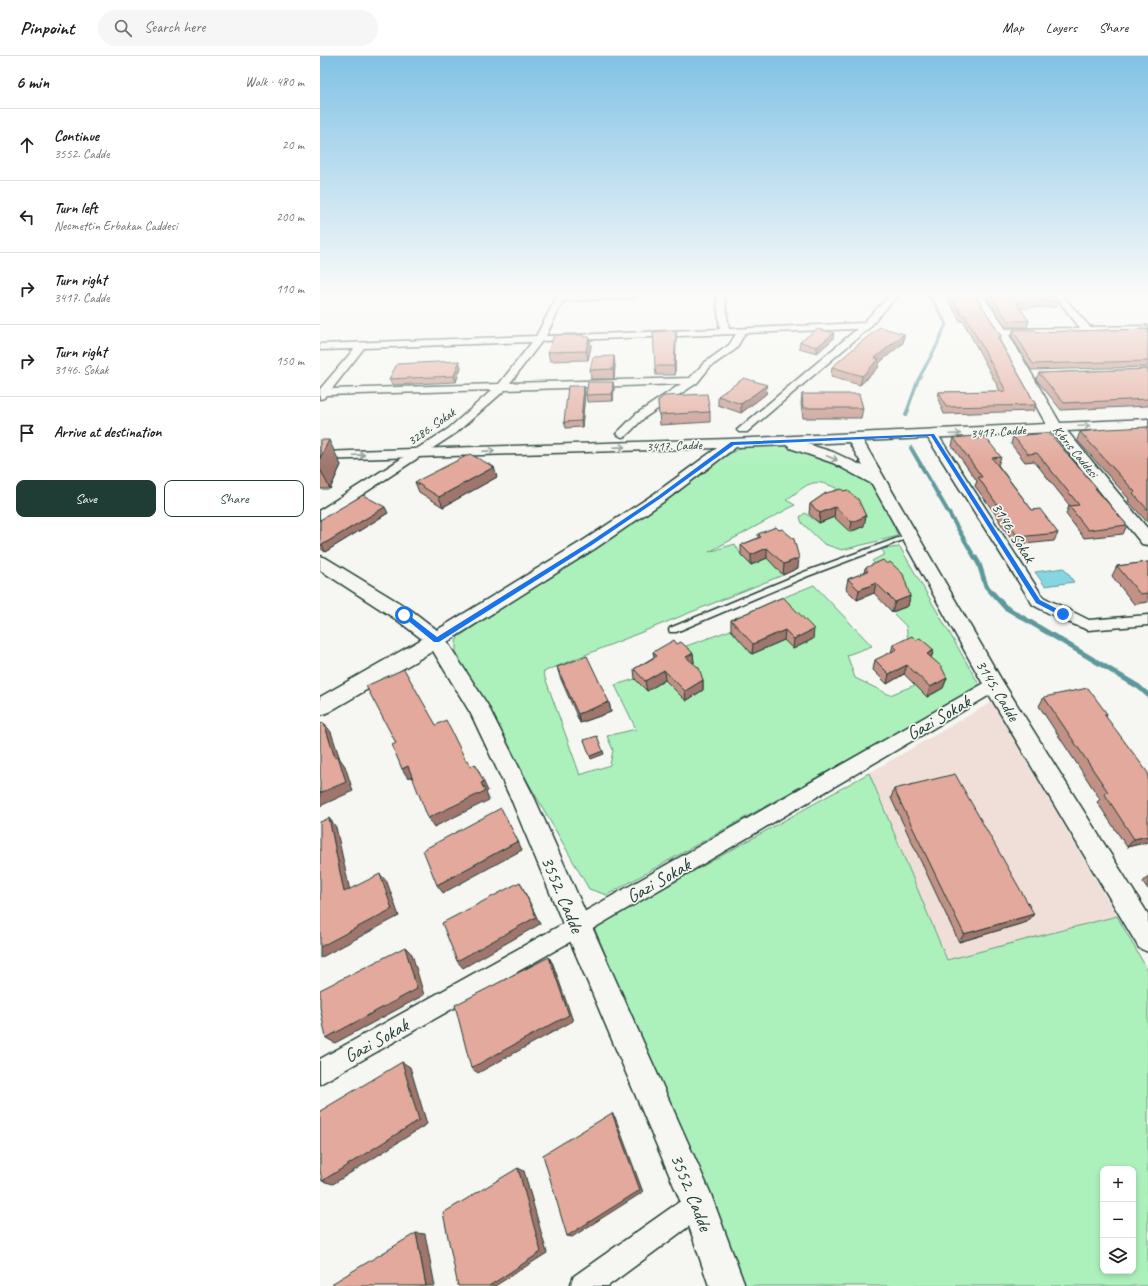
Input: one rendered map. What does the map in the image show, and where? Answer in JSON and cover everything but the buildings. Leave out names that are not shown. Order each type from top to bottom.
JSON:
[{"type":"street","points":[[321,394],[356,352]]},
{"type":"street","name":"3286. Sokak","points":[[320,516],[452,431],[502,387],[529,352]]},
{"type":"street","points":[[622,434],[640,416],[693,381],[707,365],[724,352]]},
{"type":"street","points":[[320,707],[436,640],[590,544],[660,497],[738,436],[835,352]]},
{"type":"street","name":"Kıbrıs Caddesi","points":[[1015,352],[1030,375],[1052,422],[1143,528],[1148,540]]},
{"type":"street","points":[[321,394],[693,381]]},
{"type":"street","name":"3417. Cadde","points":[[320,444],[622,434],[738,436],[782,441],[932,435],[1148,412]]},
{"type":"street","name":"3417. Cadde","points":[[320,456],[418,453],[738,436],[909,422],[1148,423]]},
{"type":"street","name":"3146. Sokak","points":[[932,435],[1038,601],[1063,614],[1088,624],[1148,620]]},
{"type":"street","name":"3145. Cadde","points":[[854,438],[994,685],[1148,939]]},
{"type":"street","points":[[782,441],[805,447],[829,456],[878,481]]},
{"type":"street","name":"3552. Cadde","points":[[320,562],[404,615],[436,640],[480,710],[523,799],[577,927],[698,1204],[727,1286]]},
{"type":"street","name":"Gazi Sokak","points":[[320,1072],[577,927],[994,685]]},
{"type":"street","points":[[584,1286],[698,1204]]},
{"type":"lane","points":[[673,630],[806,574],[909,536]]},
{"type":"shaded area","points":[[992,702],[1117,916],[947,960],[869,773]]},
{"type":"green space","points":[[780,443],[805,449],[870,479],[898,536],[842,550],[824,544],[802,523],[800,517],[805,513],[819,523],[834,517],[850,531],[836,488],[827,484],[809,484],[786,500],[795,505],[709,552],[735,544],[741,555],[751,565],[767,558],[783,575],[543,672],[580,775],[610,765],[613,750],[607,736],[636,729],[615,685],[635,679],[647,691],[665,680],[686,701],[675,650],[731,630],[752,654],[775,601],[814,585],[872,646],[847,655],[855,678],[890,695],[915,685],[927,697],[940,690],[909,646],[906,626],[892,612],[905,607],[885,574],[872,561],[885,554],[881,549],[900,547],[980,686],[607,895],[589,889],[456,656],[456,642],[458,637],[652,510],[716,462],[750,444]]},
{"type":"green space","points":[[869,773],[947,960],[1117,916],[1148,971],[1148,1286],[743,1286],[594,927]]},
{"type":"water","points":[[1064,568],[1074,582],[1045,586],[1035,572]]},
{"type":"waterway","points":[[907,411],[918,380],[933,352]]},
{"type":"waterway","points":[[906,415],[908,410]]},
{"type":"waterway","points":[[911,448],[975,558]]},
{"type":"waterway","points":[[975,557],[979,564],[986,586],[1005,607],[1139,687],[1148,695]]},
{"type":"route","points":[[404,615],[436,640],[590,544],[660,497],[733,443],[932,435],[1038,601],[1063,614]]}]
